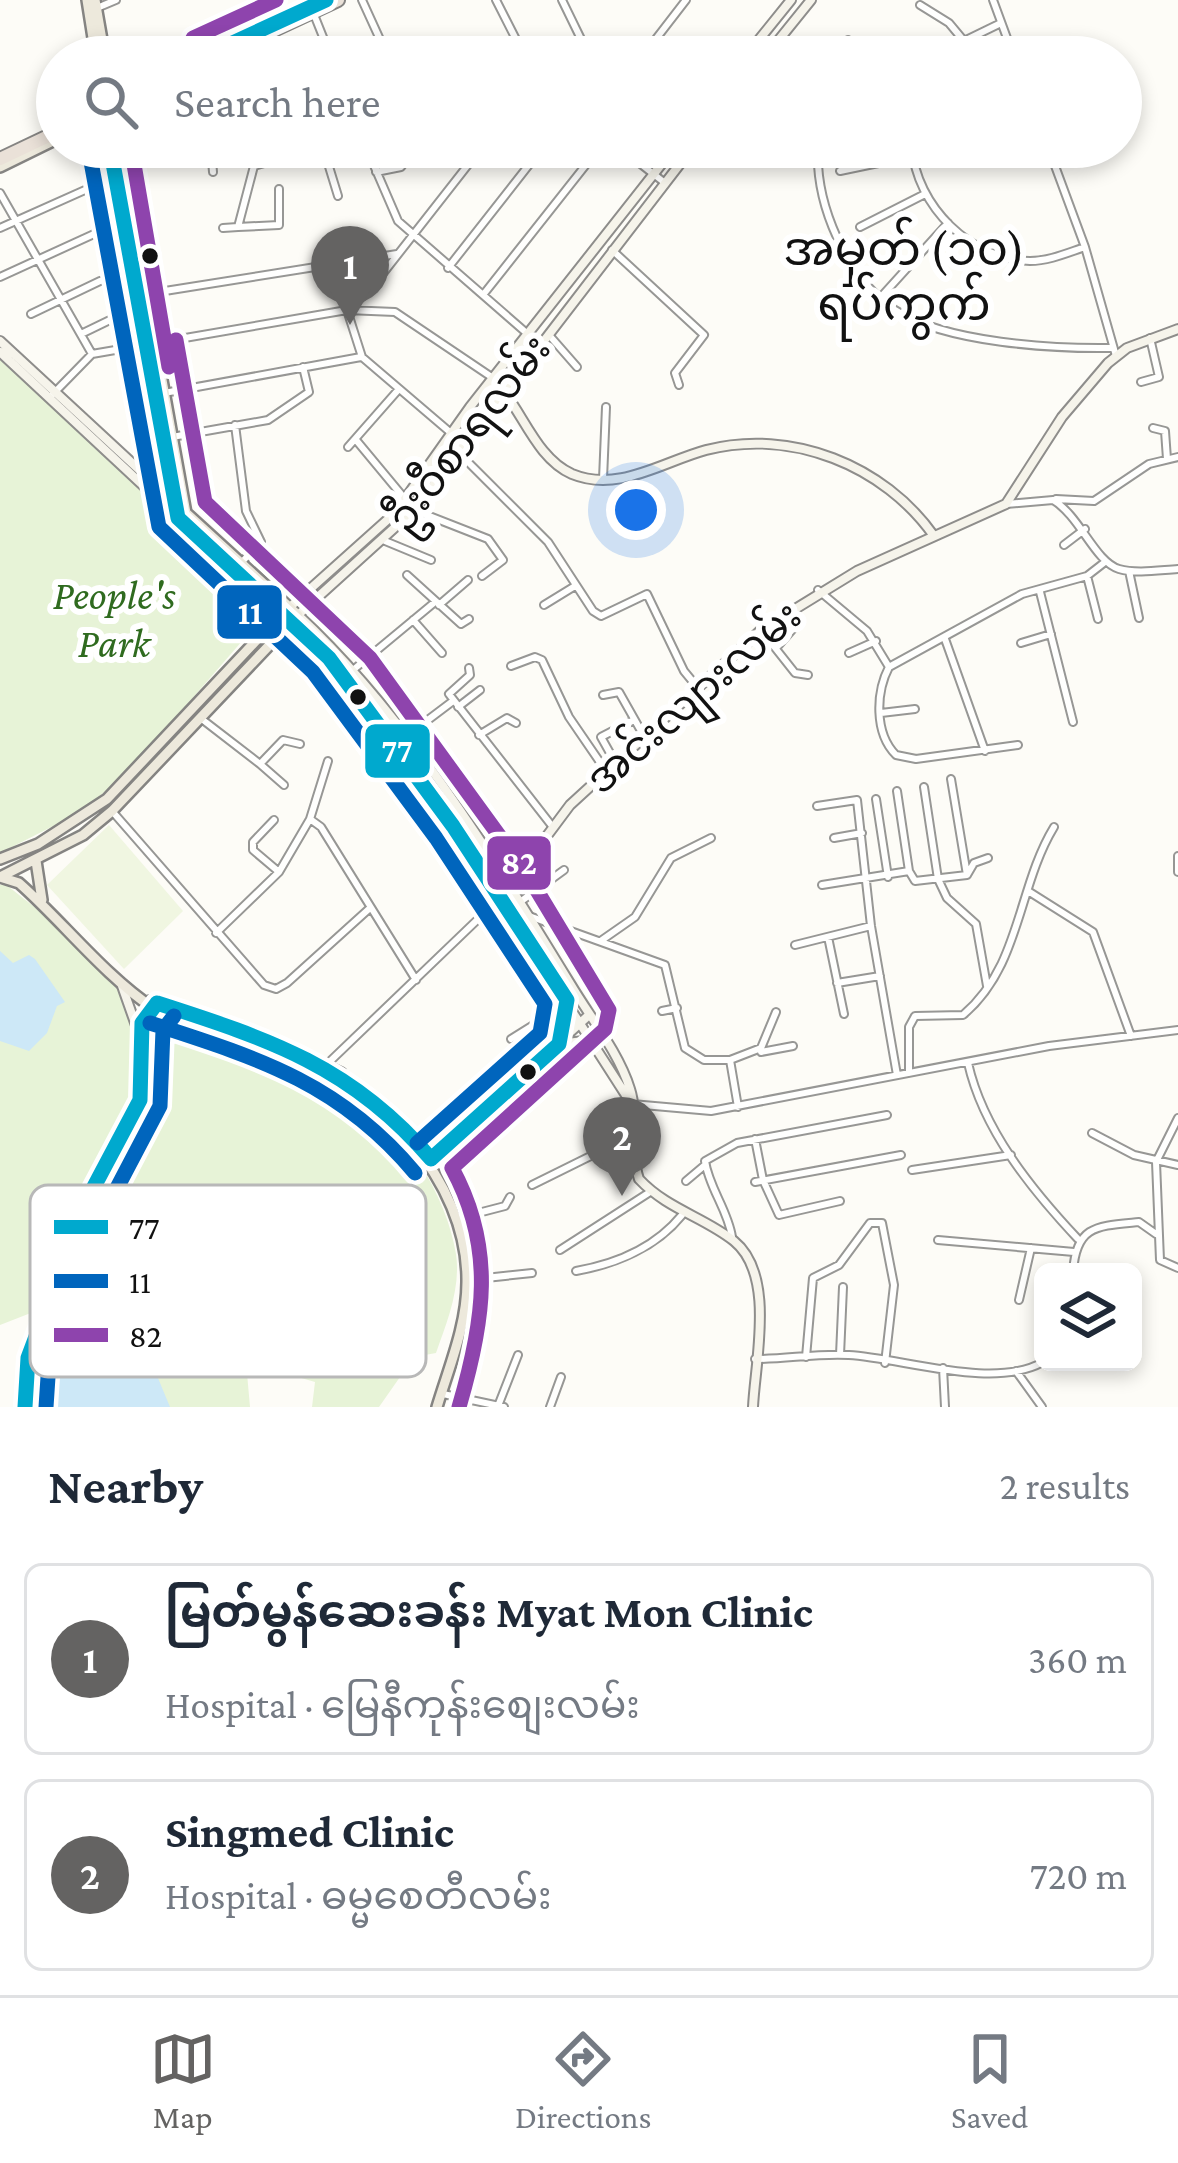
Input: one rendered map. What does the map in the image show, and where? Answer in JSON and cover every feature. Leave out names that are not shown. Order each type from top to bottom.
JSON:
[{"type":"highway","points":[[257,36],[338,0]]},
{"type":"highway","points":[[0,160],[36,143]]},
{"type":"main road","points":[[762,36],[791,0]]},
{"type":"main road","points":[[782,36],[811,0]]},
{"type":"main road","points":[[92,5],[97,36]]},
{"type":"main road","points":[[249,36],[316,6]]},
{"type":"main road","points":[[273,36],[309,19],[316,6]]},
{"type":"main road","points":[[113,168],[146,294],[149,345],[182,515]]},
{"type":"main road","points":[[122,168],[132,278],[172,436],[163,483]]},
{"type":"main road","name":"ဦးဝီစာရလမ်း","points":[[314,595],[405,499],[658,168]]},
{"type":"main road","name":"ဦးဝီစာရလမ်း","points":[[4,857],[38,844],[107,799],[272,622],[290,614],[385,541],[414,510],[457,447],[677,168]]},
{"type":"main road","points":[[611,230],[621,238]]},
{"type":"main road","points":[[571,280],[581,288]]},
{"type":"main road","points":[[1006,504],[1062,416],[1114,352],[1178,329]]},
{"type":"main road","points":[[0,341],[51,396],[163,483],[182,515],[241,563],[353,670],[510,886],[626,1077],[639,1180],[682,1214],[732,1240],[754,1277],[753,1407]]},
{"type":"main road","points":[[0,352],[182,515],[268,600],[290,614]]},
{"type":"main road","points":[[495,376],[547,455],[570,473],[603,479],[632,477],[725,446],[796,448],[842,461],[879,481],[934,536]]},
{"type":"main road","points":[[478,398],[489,406]]},
{"type":"main road","points":[[450,435],[457,447]]},
{"type":"main road","name":"အင်းလျားလမ်း","points":[[502,896],[551,826],[761,630],[818,590],[1006,504]]},
{"type":"main road","points":[[267,587],[314,595],[316,637],[502,896],[632,1104]]},
{"type":"main road","points":[[268,600],[272,622]]},
{"type":"main road","name":"ဦးဝီစာရလမ်း","points":[[3,876],[41,858],[112,811],[202,720],[274,639],[290,614]]},
{"type":"main road","points":[[274,639],[316,637]]},
{"type":"main road","points":[[393,746],[404,738]]},
{"type":"main road","points":[[38,844],[41,858],[34,878],[44,905]]},
{"type":"main road","points":[[4,857],[3,876],[19,883],[152,1003],[266,1038],[323,1067],[371,1095],[428,1161],[458,1218],[470,1279],[468,1319],[442,1401]]},
{"type":"main road","points":[[116,974],[141,1038]]},
{"type":"main road","points":[[559,1044],[567,1002]]},
{"type":"main road","points":[[95,1185],[140,1100],[142,1023],[152,1003]]},
{"type":"main road","points":[[428,1161],[589,1015]]},
{"type":"main road","points":[[559,1044],[591,1040]]},
{"type":"main road","points":[[29,1407],[30,1365]]},
{"type":"street","points":[[92,5],[116,0]]},
{"type":"street","points":[[362,0],[378,36]]},
{"type":"street","points":[[496,0],[515,36]]},
{"type":"street","points":[[562,0],[580,36]]},
{"type":"street","points":[[659,36],[686,0]]},
{"type":"street","points":[[791,0],[803,9]]},
{"type":"street","points":[[993,0],[1006,36]]},
{"type":"street","points":[[920,5],[949,23],[960,36]]},
{"type":"street","points":[[316,6],[325,36]]},
{"type":"street","points":[[974,36],[1001,23]]},
{"type":"street","points":[[213,168],[213,172]]},
{"type":"street","points":[[238,227],[253,168]]},
{"type":"street","points":[[328,168],[338,196]]},
{"type":"street","points":[[373,168],[398,221],[412,236],[538,343]]},
{"type":"street","points":[[375,173],[397,168]]},
{"type":"street","points":[[347,310],[465,168]]},
{"type":"street","points":[[448,268],[527,168]]},
{"type":"street","points":[[482,296],[583,168]]},
{"type":"street","points":[[647,168],[665,183]]},
{"type":"street","points":[[819,168],[832,227],[880,298],[913,318],[1014,344],[1114,352],[1085,248],[1056,168]]},
{"type":"street","points":[[839,171],[851,168]]},
{"type":"street","points":[[917,168],[926,194],[948,223],[984,250],[1025,261],[1085,248]]},
{"type":"street","points":[[0,228],[85,190],[116,185]]},
{"type":"street","points":[[224,228],[279,225],[280,189]]},
{"type":"street","points":[[0,193],[92,354]]},
{"type":"street","points":[[860,227],[926,194]]},
{"type":"street","points":[[880,298],[948,223]]},
{"type":"street","points":[[0,277],[94,234],[129,229]]},
{"type":"street","points":[[612,250],[704,335],[675,373],[679,385]]},
{"type":"street","points":[[146,294],[398,254]]},
{"type":"street","points":[[31,314],[100,281],[132,278]]},
{"type":"street","points":[[347,310],[362,357],[450,435]]},
{"type":"street","points":[[51,396],[92,354],[347,310],[395,312],[495,376]]},
{"type":"street","points":[[81,334],[114,318],[139,314]]},
{"type":"street","points":[[546,333],[577,367]]},
{"type":"street","points":[[1141,382],[1159,377],[1150,338]]},
{"type":"street","points":[[164,393],[362,357]]},
{"type":"street","points":[[172,436],[268,421],[309,392],[303,367]]},
{"type":"street","points":[[348,447],[399,389]]},
{"type":"street","points":[[603,479],[606,407]]},
{"type":"street","points":[[236,424],[246,512],[261,542],[241,563]]},
{"type":"street","points":[[1153,428],[1165,431],[1168,459]]},
{"type":"street","points":[[356,440],[405,499]]},
{"type":"street","points":[[457,447],[548,542],[575,586],[601,616],[647,594],[684,671],[698,688]]},
{"type":"street","points":[[1006,504],[1094,500],[1150,464],[1178,458]]},
{"type":"street","points":[[1053,500],[1085,529],[1105,562],[1129,571],[1177,569],[1178,582]]},
{"type":"street","points":[[414,510],[488,539],[503,560],[482,576]]},
{"type":"street","points":[[1064,545],[1085,529]]},
{"type":"street","points":[[385,541],[431,560]]},
{"type":"street","points":[[1018,745],[916,759],[896,755],[883,736],[879,687],[890,667],[1006,602],[1087,576],[1105,562]]},
{"type":"street","points":[[1129,571],[1138,618]]},
{"type":"street","points":[[407,574],[460,625],[469,619]]},
{"type":"street","points":[[1087,576],[1098,619]]},
{"type":"street","points":[[353,670],[467,580]]},
{"type":"street","points":[[544,605],[575,586]]},
{"type":"street","points":[[818,590],[876,641],[890,667]]},
{"type":"street","points":[[1040,590],[1073,722]]},
{"type":"street","points":[[413,620],[442,653]]},
{"type":"street","points":[[761,630],[795,674],[808,675]]},
{"type":"street","points":[[778,647],[792,630]]},
{"type":"street","points":[[1021,643],[1051,634]]},
{"type":"street","points":[[945,638],[985,751]]},
{"type":"street","points":[[849,653],[876,641]]},
{"type":"street","points":[[511,666],[535,657],[542,660],[569,717],[607,771]]},
{"type":"street","points":[[469,668],[470,675],[449,692],[551,826]]},
{"type":"street","points":[[404,738],[481,689]]},
{"type":"street","points":[[603,695],[617,690],[645,739]]},
{"type":"street","points":[[881,713],[915,709]]},
{"type":"street","points":[[478,735],[507,718],[516,724]]},
{"type":"street","points":[[202,720],[284,785]]},
{"type":"street","points":[[616,763],[601,737],[634,720]]},
{"type":"street","points":[[260,764],[284,740],[299,745]]},
{"type":"street","points":[[216,933],[279,872],[312,820],[328,761]]},
{"type":"street","points":[[952,779],[967,874]]},
{"type":"street","points":[[924,787],[938,879],[947,898],[976,924],[987,986]]},
{"type":"street","points":[[897,791],[912,881],[967,874],[974,863],[988,858]]},
{"type":"street","points":[[817,806],[854,797],[898,1076]]},
{"type":"street","points":[[876,800],[888,877]]},
{"type":"street","points":[[112,811],[264,985],[276,988],[370,908]]},
{"type":"street","points":[[274,820],[253,842],[254,850],[279,872]]},
{"type":"street","points":[[312,820],[416,980]]},
{"type":"street","points":[[909,1074],[909,1027],[915,1016],[963,1015],[1004,967],[1039,850],[1054,827]]},
{"type":"street","points":[[834,838],[862,833]]},
{"type":"street","points":[[598,941],[635,917],[671,858],[711,838]]},
{"type":"street","points":[[1178,856],[1178,872]]},
{"type":"street","points":[[520,902],[564,870]]},
{"type":"street","points":[[822,885],[909,871]]},
{"type":"street","points":[[1028,890],[1093,932],[1131,1036]]},
{"type":"street","points":[[323,1067],[502,896]]},
{"type":"street","points":[[529,916],[665,965],[690,1054],[730,1060],[793,1046]]},
{"type":"street","points":[[795,946],[871,926]]},
{"type":"street","points":[[828,937],[844,1013]]},
{"type":"street","points":[[837,983],[880,976]]},
{"type":"street","points":[[511,1039],[567,1002]]},
{"type":"street","points":[[662,1011],[677,1008]]},
{"type":"street","points":[[756,1053],[776,1012]]},
{"type":"street","points":[[632,1104],[691,1112],[738,1107],[968,1063],[1178,1030]]},
{"type":"street","points":[[730,1060],[738,1107]]},
{"type":"street","points":[[968,1063],[989,1119],[1076,1245],[1073,1263]]},
{"type":"street","points":[[686,1180],[715,1152],[755,1139],[887,1115]]},
{"type":"street","points":[[1178,1118],[1156,1162],[1156,1234],[1162,1263],[1178,1268]]},
{"type":"street","points":[[1092,1133],[1156,1162],[1178,1165]]},
{"type":"street","points":[[532,1185],[632,1135]]},
{"type":"street","points":[[755,1139],[759,1181],[779,1215],[840,1201]]},
{"type":"street","points":[[759,1181],[901,1155]]},
{"type":"street","points":[[912,1170],[1011,1155]]},
{"type":"street","points":[[705,1165],[732,1240]]},
{"type":"street","points":[[560,1250],[650,1192]]},
{"type":"street","points":[[458,1218],[505,1205],[510,1197]]},
{"type":"street","points":[[938,1240],[1031,1247],[1076,1245],[1103,1227],[1139,1222],[1156,1201]]},
{"type":"street","points":[[576,1270],[602,1266],[647,1246],[682,1214]]},
{"type":"street","points":[[1139,1222],[1156,1234]]},
{"type":"street","points":[[806,1357],[813,1278],[839,1265],[871,1223],[882,1223],[894,1285],[885,1363]]},
{"type":"street","points":[[1019,1300],[1031,1247]]},
{"type":"street","points":[[470,1279],[532,1273]]},
{"type":"street","points":[[840,1354],[843,1287]]},
{"type":"street","points":[[755,1359],[840,1354],[885,1363],[1016,1371],[1034,1364]]},
{"type":"street","points":[[442,1401],[497,1406],[518,1355]]},
{"type":"street","points":[[943,1368],[944,1407]]},
{"type":"street","points":[[1016,1371],[1042,1407]]},
{"type":"street","points":[[550,1407],[561,1377]]},
{"type":"green space","name":"People's Park","points":[[0,359],[270,609],[131,769],[81,812],[0,853]]},
{"type":"green space","points":[[109,825],[183,911],[124,969],[47,885]]},
{"type":"green space","points":[[5,884],[57,925],[107,975],[138,1032],[143,1064],[132,1111],[89,1185],[30,1185],[30,1313],[0,1325],[0,885]]},
{"type":"green space","points":[[156,1013],[308,1067],[354,1093],[390,1125],[433,1186],[456,1254],[452,1305],[436,1353],[426,1355],[426,1185],[111,1185],[154,1087],[147,1022]]},
{"type":"green space","points":[[44,1377],[247,1377],[250,1407],[44,1407]]},
{"type":"green space","points":[[298,1377],[400,1377],[379,1407],[312,1407],[315,1382]]},
{"type":"water","points":[[0,951],[13,963],[29,955],[35,959],[65,1002],[57,1006],[47,1033],[29,1051],[0,1041]]},
{"type":"water","points":[[49,1377],[158,1377],[170,1407],[50,1407]]},
{"type":"transit line","name":"82","points":[[197,36],[276,0]]},
{"type":"transit line","name":"77","points":[[248,36],[326,0]]},
{"type":"transit line","name":"11","points":[[92,168],[159,527],[313,672],[436,838],[545,1004],[540,1033],[417,1143]]},
{"type":"transit line","name":"77","points":[[114,168],[178,518],[329,658],[453,826],[567,1000],[559,1044],[431,1159]]},
{"type":"transit line","name":"82","points":[[135,168],[169,367]]},
{"type":"transit line","name":"82","points":[[176,340],[205,502],[370,658],[527,874],[609,1010],[605,1029],[452,1168],[475,1228],[481,1286],[475,1345],[459,1407]]},
{"type":"transit line","name":"77","points":[[157,1003],[307,1060],[371,1101],[431,1159]]},
{"type":"transit line","name":"77","points":[[95,1185],[140,1100],[142,1023],[157,1003]]},
{"type":"transit line","name":"11","points":[[119,1185],[160,1106],[163,1030],[174,1016]]},
{"type":"transit line","name":"11","points":[[150,1023],[262,1062],[327,1095],[387,1142],[415,1173]]},
{"type":"transit line","name":"77","points":[[25,1407],[30,1353]]},
{"type":"transit line","name":"11","points":[[46,1407],[48,1377]]},
{"type":"place","name":"မြတ်မွန်ဆေးခန်း Myat Mon Clinic","points":[[350,325]]},
{"type":"place","name":"Singmed Clinic","points":[[622,1196]]},
{"type":"district","name":"အမှတ် (၁၀) ရပ်ကွက်","points":[[904,276]]}]
